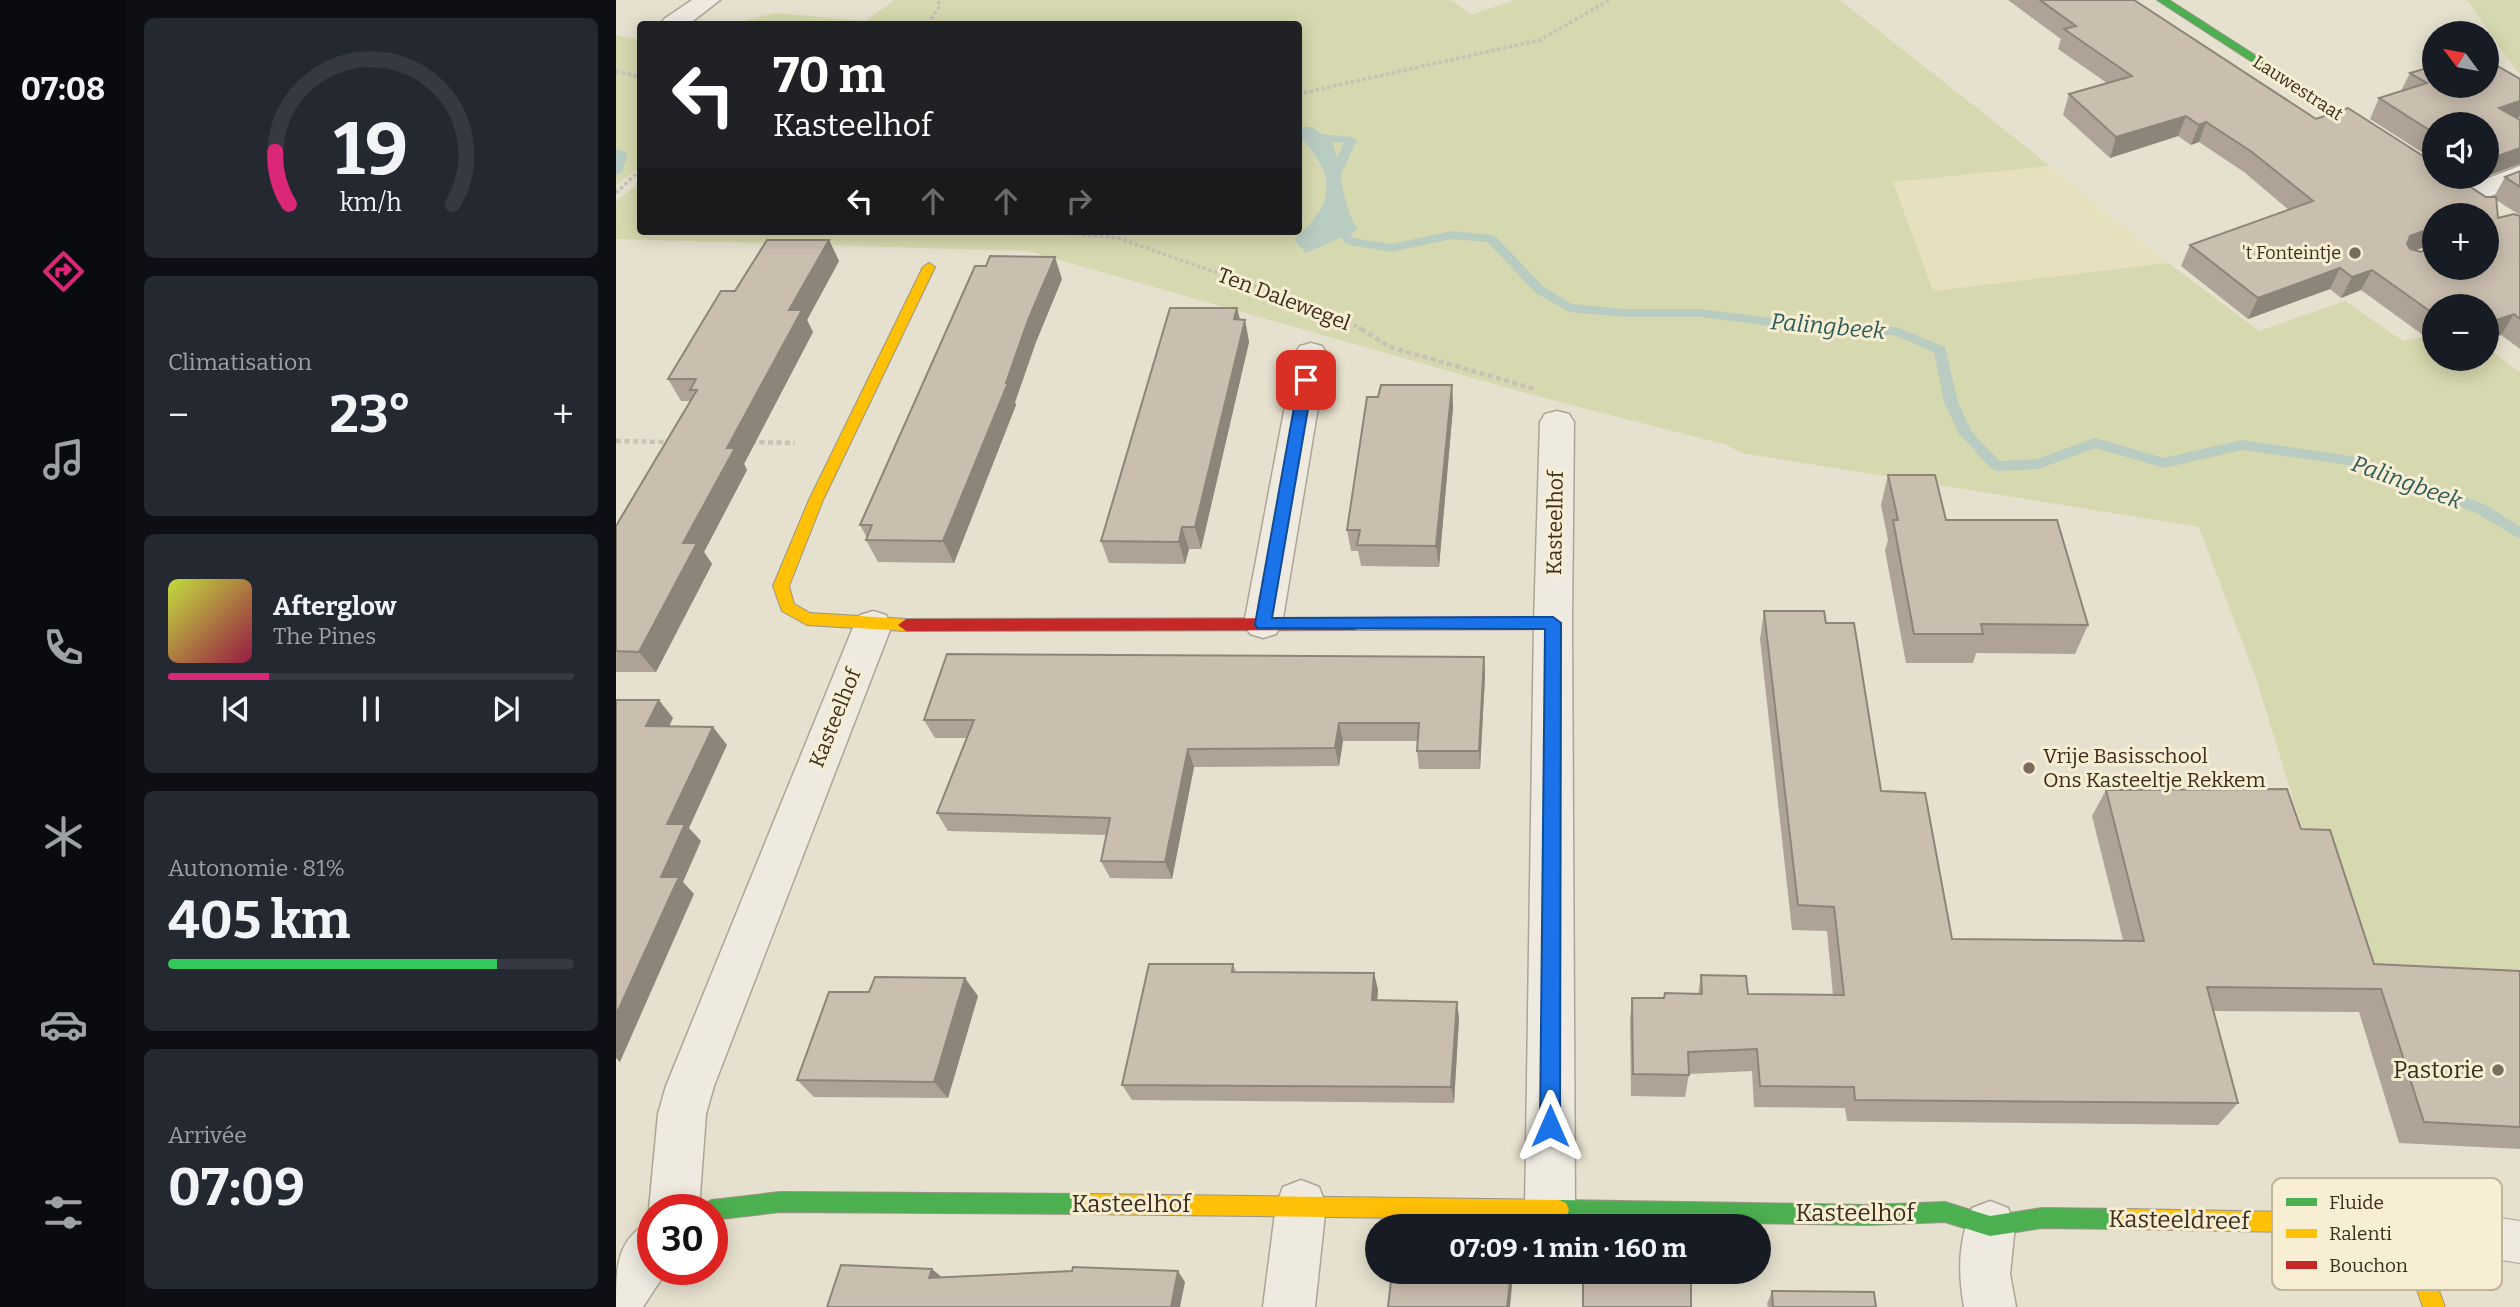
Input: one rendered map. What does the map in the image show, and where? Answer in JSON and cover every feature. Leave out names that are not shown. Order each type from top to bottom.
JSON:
[{"type":"street","points":[[677,21],[708,0]]},
{"type":"street","name":"Lauwestraat","points":[[2162,0],[2422,167]]},
{"type":"street","name":"Lauwestraat","points":[[2499,178],[2520,174]]},
{"type":"street","points":[[929,267],[816,500],[780,586],[787,607],[807,619],[873,625],[1553,623]]},
{"type":"street","points":[[1263,624],[1311,354]]},
{"type":"street","name":"Kasteelhof","points":[[1550,407],[1553,623],[1550,1210]]},
{"type":"street","name":"Kasteelhof","points":[[675,1194],[682,1114],[690,1086],[873,625]]},
{"type":"street","name":"Kasteelhof","points":[[728,1208],[780,1202],[1301,1205],[1868,1215],[1945,1212],[1990,1226]]},
{"type":"street","points":[[1289,1307],[1301,1205]]},
{"type":"street","name":"Kasteeldreef","points":[[1990,1226],[2042,1218],[2272,1222]]},
{"type":"street","points":[[1990,1226],[1984,1274],[1990,1307]]},
{"type":"street","points":[[616,1301],[637,1270]]},
{"type":"street","points":[[2428,1290],[2434,1307]]},
{"type":"lane","points":[[2502,1239],[2520,1242]]},
{"type":"path","points":[[929,21],[940,6],[938,0]]},
{"type":"path","points":[[1302,93],[1540,40],[1609,0]]},
{"type":"path","points":[[616,71],[637,77]]},
{"type":"path","points":[[616,193],[637,175]]},
{"type":"path","name":"Ten Dalewegel","points":[[1087,235],[1118,238],[1338,315],[1390,347],[1550,407]]},
{"type":"path","points":[[616,441],[671,442]]},
{"type":"path","points":[[739,442],[845,443]]},
{"type":"shaded area","points":[[1302,127],[1312,127],[1332,141],[1348,208],[1358,230],[1306,253],[1294,240],[1302,235],[1317,215],[1326,193],[1326,182],[1323,170],[1304,141]]},
{"type":"shaded area","points":[[2050,166],[2168,263],[1933,291],[1893,182]]},
{"type":"green space","points":[[894,0],[1451,0],[1471,15],[1515,0],[1840,0],[2050,166],[1893,182],[1933,291],[2168,263],[2259,331],[2345,301],[2403,341],[2422,337],[2422,371],[2499,371],[2499,357],[2520,372],[2520,996],[2351,988],[2257,681],[2199,527],[1741,453],[1727,445],[1529,394],[1028,251],[616,239],[616,201],[637,184],[637,235],[1301,235],[1295,241],[1349,217],[1332,141],[1312,127],[1302,127],[1302,21],[866,21]]},
{"type":"green space","points":[[2467,0],[2520,0],[2520,74],[2499,46],[2499,21],[2482,21]]},
{"type":"green space","points":[[775,13],[866,21],[742,21]]},
{"type":"green space","points":[[616,35],[637,39],[637,169],[616,185]]},
{"type":"green space","points":[[1302,141],[1319,163],[1326,181],[1327,199],[1321,212],[1302,234]]},
{"type":"building","points":[[2040,0],[2134,0],[2316,119],[2348,108],[2422,155],[2422,189],[2474,189],[2486,197],[2496,197],[2497,203],[2422,203],[2422,232],[2410,236],[2407,244],[2410,249],[2422,252],[2422,280],[2499,280],[2499,218],[2514,214],[2520,216],[2520,319],[2514,314],[2499,319],[2499,294],[2422,294],[2422,305],[2372,270],[2352,277],[2340,268],[2258,298],[2190,245],[2313,201],[2252,152],[2206,122],[2199,125],[2186,116],[2116,137],[2069,94],[2132,76],[2064,29],[2076,26]]},
{"type":"building","points":[[2499,67],[2520,79],[2520,101],[2499,108],[2520,120],[2520,148],[2499,156],[2499,112],[2422,112],[2422,125],[2379,98],[2422,85],[2422,98],[2499,98]]},
{"type":"building","points":[[2422,70],[2422,80],[2410,73]]},
{"type":"building","points":[[2520,171],[2520,187],[2505,177]]},
{"type":"building","points":[[767,240],[829,240],[789,310],[802,310],[727,448],[735,448],[683,543],[697,543],[639,652],[616,651],[616,526],[697,390],[690,390],[696,379],[668,379],[721,291],[735,291]]},
{"type":"building","points":[[990,256],[1055,257],[1028,320],[1008,383],[943,541],[866,540],[872,525],[860,525],[975,266],[986,266]]},
{"type":"building","points":[[1170,308],[1237,308],[1234,319],[1245,320],[1195,527],[1182,527],[1179,542],[1101,541]]},
{"type":"building","points":[[1381,385],[1452,385],[1436,546],[1357,545],[1360,530],[1347,530],[1367,397],[1378,397]]},
{"type":"building","points":[[1888,475],[1935,475],[1946,520],[2057,520],[2088,625],[1981,624],[1983,634],[1914,634],[1893,520],[1898,520]]},
{"type":"building","points":[[1764,611],[1824,611],[1826,623],[1854,623],[1881,791],[1925,793],[1952,939],[2144,941],[2106,790],[2287,789],[2301,829],[2330,830],[2374,964],[2520,971],[2520,1127],[2424,1122],[2381,989],[2207,987],[2238,1103],[1855,1100],[1854,1087],[1760,1086],[1757,1049],[1688,1052],[1689,1075],[1633,1074],[1632,998],[1664,998],[1665,993],[1702,994],[1701,975],[1746,976],[1748,994],[1844,995],[1834,907],[1798,905]]},
{"type":"building","points":[[947,654],[1484,657],[1479,751],[1417,751],[1419,723],[1339,723],[1335,748],[1188,749],[1165,862],[1101,861],[1110,818],[937,813],[974,720],[924,720]]},
{"type":"building","points":[[616,700],[659,700],[646,726],[713,727],[667,824],[685,824],[661,877],[679,877],[616,1015]]},
{"type":"building","points":[[1149,964],[1233,964],[1232,972],[1374,973],[1372,1000],[1457,1002],[1451,1087],[1122,1085]]},
{"type":"building","points":[[875,977],[965,978],[934,1082],[797,1080],[829,992],[869,992]]},
{"type":"building","points":[[841,1265],[932,1269],[929,1278],[1072,1271],[1073,1267],[1178,1271],[1171,1307],[827,1307]]},
{"type":"building","points":[[1391,1284],[1510,1284],[1507,1307],[1388,1307]]},
{"type":"building","points":[[1583,1284],[1691,1284],[1691,1307],[1583,1307]]},
{"type":"building","points":[[1772,1291],[1874,1292],[1876,1307],[1773,1307]]},
{"type":"waterway","name":"Palingbeek","points":[[1302,135],[1351,140],[1332,180],[1333,188]]},
{"type":"waterway","points":[[616,152],[622,153],[616,172]]},
{"type":"waterway","name":"Palingbeek","points":[[1336,217],[1349,241],[1391,248],[1452,235],[1491,239],[1540,290],[1569,308],[1625,313],[1701,313],[1832,330],[1896,331],[1940,350],[1951,402],[1966,434],[1997,466],[2038,464],[2095,443],[2164,463],[2242,445],[2358,461],[2481,509],[2520,534]]},
{"type":"traffic: fast","points":[[2162,0],[2422,167]]},
{"type":"traffic: fast","points":[[728,1208],[780,1202],[1087,1204]]},
{"type":"traffic: fast","points":[[1559,1210],[1868,1215],[1945,1212],[1990,1226],[2042,1218],[2125,1219]]},
{"type":"traffic: slow","points":[[906,625],[807,619],[787,607],[781,586],[816,500],[929,267]]},
{"type":"traffic: slow","points":[[1355,624],[1553,623]]},
{"type":"traffic: slow","points":[[1087,1204],[1559,1210]]},
{"type":"traffic: slow","points":[[2125,1219],[2272,1222]]},
{"type":"traffic: slow","points":[[2428,1290],[2434,1307]]},
{"type":"traffic: jam","points":[[906,625],[1355,624]]},
{"type":"place","name":"'t Fonteintje","points":[[2355,253]]},
{"type":"place","name":"Vrije Basisschool Ons Kasteeltje Rekkem","points":[[2029,768]]},
{"type":"place","name":"Pastorie","points":[[2498,1070]]},
{"type":"route","points":[[1306,380],[1263,624],[1553,623],[1550,1126]]}]
